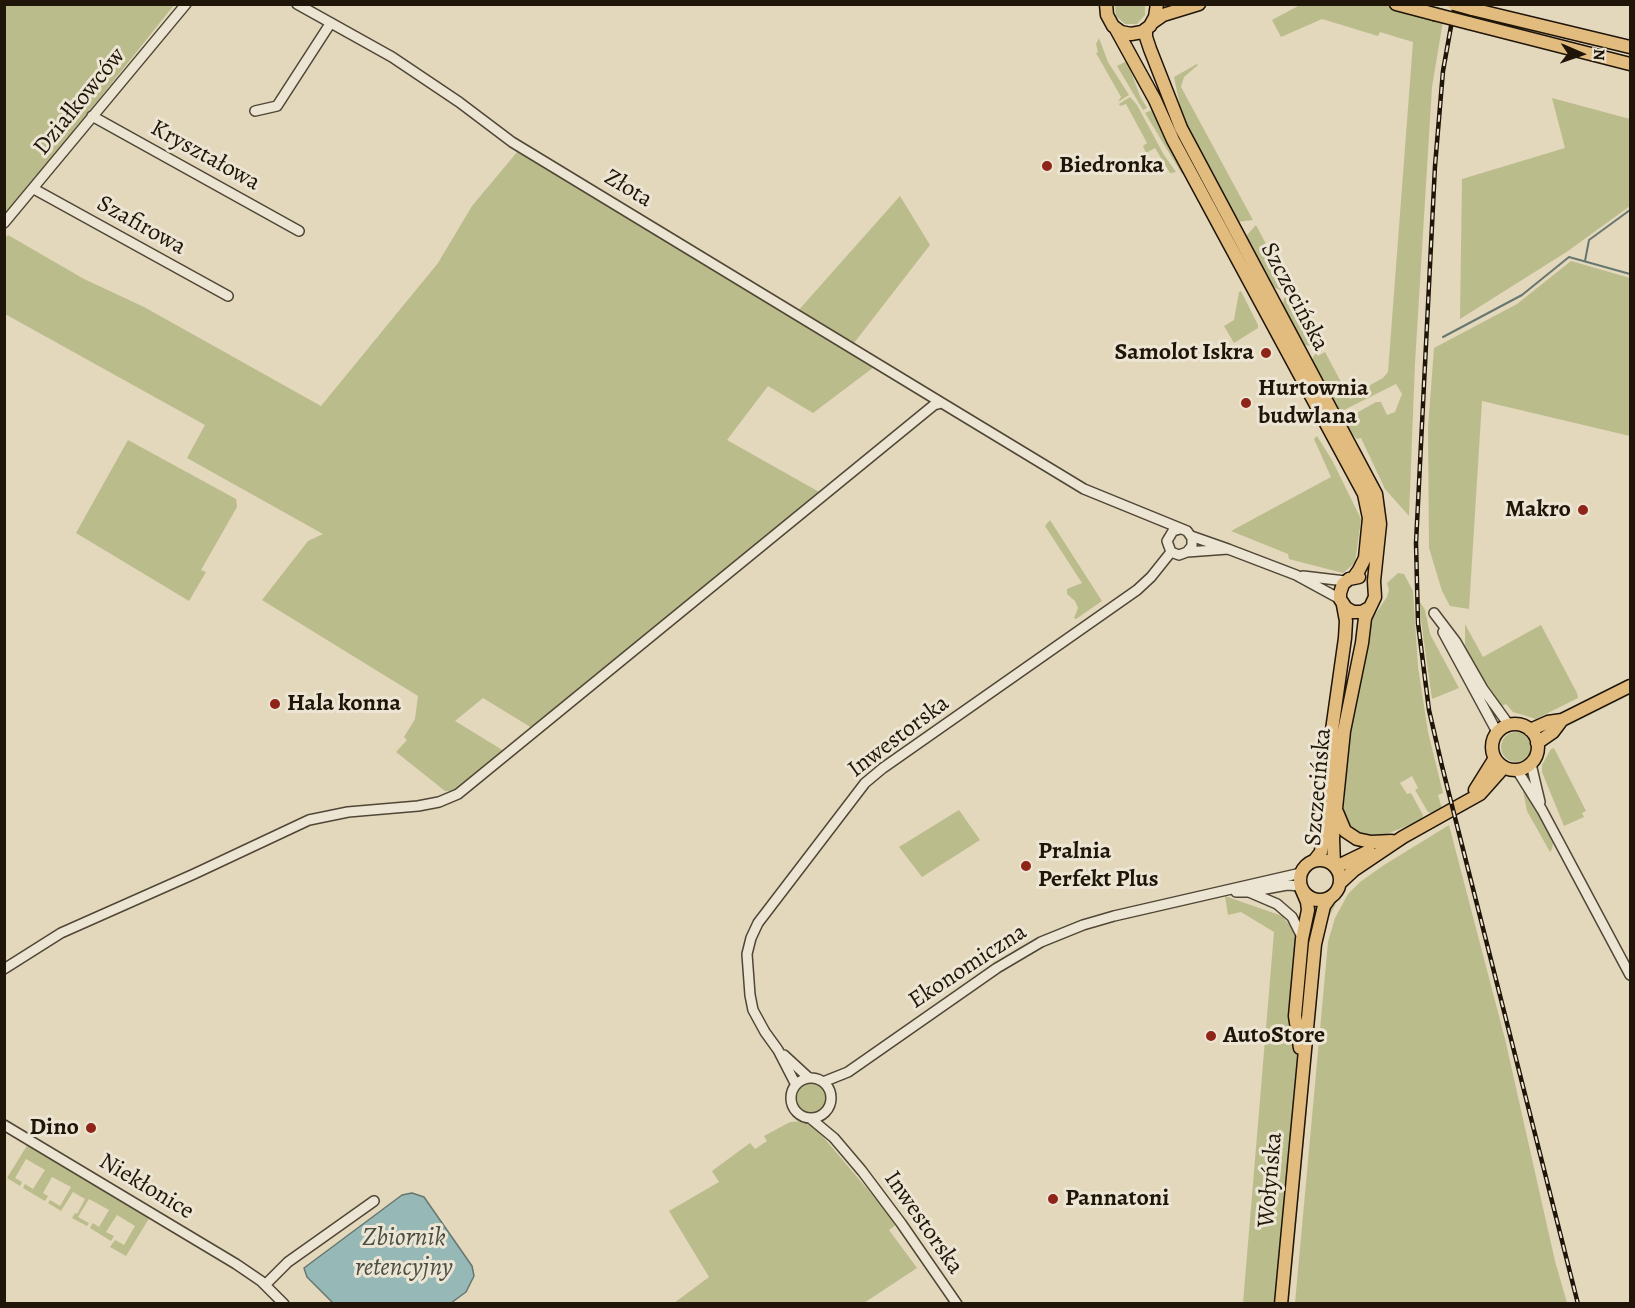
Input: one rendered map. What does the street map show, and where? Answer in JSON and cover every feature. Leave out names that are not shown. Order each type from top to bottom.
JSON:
[{"type":"main road","name":"Szczecińska","points":[[1106,4],[1107,15],[1155,100],[1173,140],[1364,494],[1369,518],[1365,558],[1363,565],[1350,579]]},
{"type":"main road","points":[[1150,26],[1157,12],[1156,4]]},
{"type":"main road","points":[[1116,29],[1131,34],[1150,26],[1163,15],[1199,4]]},
{"type":"main road","points":[[1396,4],[1630,63]]},
{"type":"main road","points":[[1454,4],[1630,47]]},
{"type":"main road","name":"Szczecińska","points":[[1150,26],[1146,37],[1181,128],[1376,494],[1380,524],[1374,588]]},
{"type":"main road","points":[[1350,579],[1366,579],[1374,588],[1374,601],[1369,608],[1358,613],[1349,611],[1342,602],[1340,590],[1350,579]]},
{"type":"main road","name":"Szczecińska","points":[[1314,861],[1321,852],[1332,730],[1345,638],[1346,626],[1342,602]]},
{"type":"main road","name":"Szczecińska","points":[[1335,866],[1333,851],[1344,731],[1365,618],[1369,608]]},
{"type":"main road","points":[[1530,730],[1548,722],[1563,720],[1630,686]]},
{"type":"main road","points":[[1538,743],[1530,730],[1516,724],[1497,732],[1492,745],[1499,763],[1517,770],[1531,764],[1535,758],[1538,743],[1553,732],[1563,720]]},
{"type":"main road","points":[[1335,866],[1397,839],[1467,800],[1486,774],[1499,763]]},
{"type":"main road","points":[[1336,807],[1345,831],[1357,839],[1365,842],[1397,839]]},
{"type":"main road","points":[[1341,882],[1335,866],[1324,860],[1306,865],[1301,873],[1301,887],[1311,899],[1322,901],[1329,899],[1338,891],[1341,882],[1354,870],[1397,839]]},
{"type":"main road","name":"Wołyńska","points":[[1301,887],[1308,910],[1302,939],[1294,1016],[1303,1061]]},
{"type":"main road","name":"Wołyńska","points":[[1281,1304],[1315,944],[1324,906],[1329,899]]},
{"type":"street","name":"Działkowców","points":[[4,223],[186,4]]},
{"type":"street","name":"Złota","points":[[297,4],[392,57],[459,102],[512,142],[1084,489],[1180,529]]},
{"type":"street","points":[[255,111],[277,106],[330,24]]},
{"type":"street","name":"Kryształowa","points":[[92,116],[299,231]]},
{"type":"street","name":"Szafirowa","points":[[34,189],[228,296]]},
{"type":"street","points":[[4,969],[61,933],[309,820],[348,812],[418,806],[440,802],[458,794],[924,411],[942,403]]},
{"type":"street","points":[[1147,516],[1159,529],[1169,547],[1179,555],[1187,552],[1228,549]]},
{"type":"street","points":[[1169,547],[1170,533],[1180,529],[1187,531],[1191,536],[1296,575],[1342,602]]},
{"type":"street","points":[[1187,552],[1192,546],[1191,536]]},
{"type":"street","name":"Inwestorska","points":[[796,1085],[753,1010],[747,954],[758,922],[865,783],[883,768],[1137,590],[1158,569],[1169,547]]},
{"type":"street","points":[[1296,575],[1350,579]]},
{"type":"street","points":[[1497,732],[1449,647],[1435,616],[1456,642],[1483,689],[1509,725]]},
{"type":"street","points":[[1531,764],[1542,810]]},
{"type":"street","points":[[1517,770],[1542,810],[1630,975]]},
{"type":"street","name":"Ekonomiczna","points":[[823,1082],[848,1072],[997,968],[1041,942],[1083,925],[1114,916],[1301,873]]},
{"type":"street","name":"Ekonomiczna","points":[[1225,892],[1250,892],[1287,885],[1301,887]]},
{"type":"street","points":[[1250,892],[1277,904],[1292,917],[1299,927],[1302,939]]},
{"type":"street","name":"Inwestorska","points":[[778,1050],[809,1078]]},
{"type":"street","name":"Ekonomiczna","points":[[830,1093],[848,1072]]},
{"type":"street","points":[[809,1078],[823,1082],[830,1093],[830,1104],[824,1113],[810,1118],[800,1115],[794,1108],[791,1097],[796,1085],[809,1078]]},
{"type":"street","name":"Inwestorska","points":[[824,1113],[834,1138]]},
{"type":"street","name":"Inwestorska","points":[[810,1118],[834,1138],[862,1171],[957,1304]]},
{"type":"street","name":"Niekłonice","points":[[4,1125],[216,1251],[265,1285],[284,1304]]},
{"type":"street","points":[[265,1285],[288,1262],[374,1201]]},
{"type":"green space","points":[[1426,4],[1445,9],[1432,87],[1415,363],[1409,516],[1385,489],[1361,438],[1357,439],[1347,427],[1346,419],[1376,402],[1381,402],[1387,415],[1395,412],[1402,394],[1396,384],[1340,412],[1312,364],[1316,353],[1318,356],[1325,352],[1349,397],[1383,378],[1388,372],[1413,42],[1380,32],[1378,36],[1322,19],[1281,37],[1272,20],[1300,5]]},
{"type":"green space","points":[[5,5],[174,5],[5,217]]},
{"type":"green space","points":[[1115,5],[1145,5],[1145,15],[1137,24],[1125,24],[1116,16]]},
{"type":"green space","points":[[1099,38],[1108,62],[1129,95],[1118,102],[1121,97],[1096,53]]},
{"type":"green space","points":[[1127,61],[1147,108],[1143,110],[1117,66]]},
{"type":"green space","points":[[1197,64],[1184,77],[1181,87],[1253,220],[1237,222],[1184,125],[1174,77]]},
{"type":"green space","points":[[1130,97],[1176,172],[1170,173],[1155,148],[1146,153],[1143,146],[1147,143],[1126,104],[1120,106],[1119,104]]},
{"type":"green space","points":[[1552,98],[1630,119],[1630,206],[1568,251],[1460,319],[1462,179],[1565,148]]},
{"type":"green space","points":[[1152,110],[1185,168],[1182,174],[1145,113]]},
{"type":"green space","points":[[523,145],[797,312],[900,196],[930,245],[854,343],[851,351],[874,367],[813,413],[768,386],[727,440],[821,493],[673,611],[532,728],[483,698],[455,721],[504,751],[455,791],[445,791],[396,752],[407,740],[404,737],[415,719],[418,696],[262,600],[308,541],[323,534],[187,458],[205,425],[5,314],[4,239],[8,235],[84,279],[144,307],[321,406],[438,263],[472,206]]},
{"type":"green space","points":[[1256,225],[1288,286],[1280,290],[1271,286],[1245,240]]},
{"type":"green space","points":[[1571,261],[1630,278],[1630,436],[1482,401],[1469,609],[1450,606],[1442,591],[1429,548],[1428,428],[1434,348],[1517,304]]},
{"type":"green space","points":[[1241,291],[1258,328],[1234,343],[1224,326],[1234,320]]},
{"type":"green space","points":[[1292,293],[1320,342],[1310,346],[1302,344],[1282,307],[1284,298]]},
{"type":"green space","points":[[1317,436],[1332,460],[1361,519],[1355,563],[1343,573],[1289,559],[1288,554],[1231,531],[1331,477],[1314,439]]},
{"type":"green space","points":[[128,440],[236,499],[237,507],[201,570],[206,572],[189,601],[76,533]]},
{"type":"green space","points":[[1050,520],[1102,601],[1076,619],[1074,618],[1078,608],[1075,601],[1067,594],[1067,589],[1082,583],[1045,526]]},
{"type":"green space","points":[[1398,573],[1404,574],[1413,591],[1418,667],[1428,732],[1443,793],[1438,795],[1442,809],[1434,814],[1428,812],[1415,790],[1418,788],[1412,776],[1400,783],[1407,794],[1411,793],[1423,815],[1422,820],[1379,837],[1358,836],[1343,819],[1347,768],[1346,742],[1363,671],[1370,622],[1387,597],[1389,590],[1387,583]]},
{"type":"green space","points":[[1418,599],[1425,610],[1430,634],[1459,688],[1432,699]]},
{"type":"green space","points":[[1465,624],[1483,657],[1541,625],[1578,698],[1536,719],[1513,712],[1506,704],[1502,706],[1465,651]]},
{"type":"green space","points":[[1516,732],[1527,736],[1531,747],[1527,758],[1516,762],[1505,758],[1501,747],[1505,736]]},
{"type":"green space","points":[[1554,748],[1586,811],[1582,813],[1584,817],[1564,826],[1542,772],[1542,765],[1551,749]]},
{"type":"green space","points":[[1525,787],[1553,843],[1550,852],[1527,811],[1523,791]]},
{"type":"green space","points":[[959,810],[980,840],[922,877],[899,847]]},
{"type":"green space","points":[[1452,814],[1453,817],[1379,860],[1358,875],[1340,895],[1328,919],[1321,952],[1289,1303],[1285,1304],[1320,933],[1337,893],[1359,869]]},
{"type":"green space","points":[[1449,825],[1505,1039],[1555,1261],[1567,1303],[1295,1303],[1328,942],[1335,918],[1348,894],[1360,882]]},
{"type":"green space","points":[[1225,896],[1282,916],[1298,936],[1299,1057],[1275,1303],[1243,1303],[1274,932],[1241,912],[1228,915]]},
{"type":"green space","points":[[812,1083],[823,1087],[827,1098],[823,1109],[812,1113],[801,1109],[797,1098],[801,1087]]},
{"type":"green space","points":[[802,1121],[813,1125],[897,1224],[889,1230],[917,1268],[864,1303],[674,1303],[709,1277],[669,1211],[719,1182],[712,1171],[750,1143],[755,1149],[767,1141],[764,1136],[790,1122]]},
{"type":"green space","points":[[28,1144],[150,1217],[126,1256],[110,1247],[115,1240],[124,1245],[135,1226],[117,1215],[106,1232],[114,1236],[111,1241],[90,1228],[93,1223],[99,1227],[109,1210],[89,1199],[78,1217],[89,1223],[87,1226],[72,1218],[75,1213],[77,1214],[85,1199],[73,1192],[61,1211],[48,1203],[50,1200],[60,1206],[71,1187],[52,1177],[43,1193],[48,1196],[45,1201],[23,1188],[25,1184],[33,1189],[45,1170],[26,1159],[15,1178],[22,1182],[20,1186],[7,1178]]},
{"type":"water","name":"Zbiornik retencyjny","points":[[412,1193],[424,1197],[472,1266],[474,1276],[466,1292],[451,1303],[333,1303],[307,1277],[304,1268],[402,1195]]},
{"type":"waterway","points":[[1585,261],[1589,240],[1630,210]]},
{"type":"waterway","points":[[1443,337],[1522,295],[1569,257],[1630,274]]},
{"type":"railway","points":[[1455,4],[1443,71],[1435,166],[1416,543],[1418,623],[1429,710],[1442,766],[1578,1304]]},
{"type":"place","name":"Biedronka","points":[[1047,166]]},
{"type":"place","name":"Samolot Iskra","points":[[1266,353]]},
{"type":"place","name":"Hurtownia budwlana","points":[[1246,403]]},
{"type":"place","name":"Makro","points":[[1583,510]]},
{"type":"place","name":"Hala konna","points":[[275,704]]},
{"type":"place","name":"Pralnia Perfekt Plus","points":[[1026,866]]},
{"type":"place","name":"AutoStore","points":[[1211,1036]]},
{"type":"place","name":"Dino","points":[[91,1128]]},
{"type":"place","name":"Pannatoni","points":[[1053,1199]]}]
